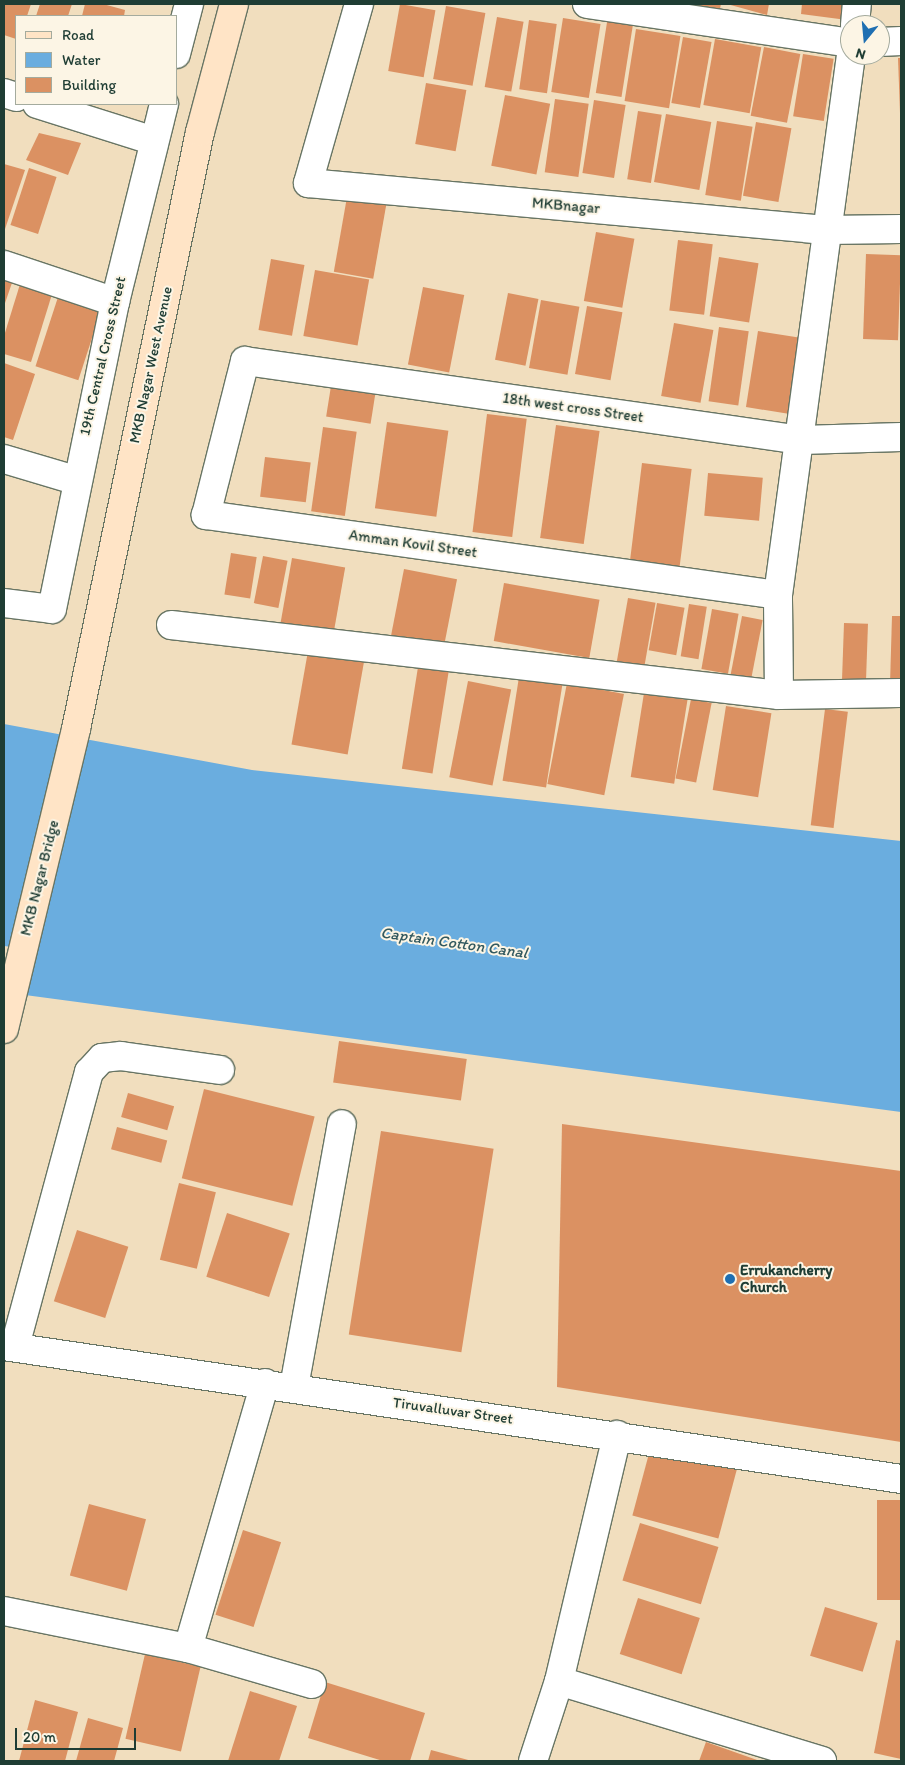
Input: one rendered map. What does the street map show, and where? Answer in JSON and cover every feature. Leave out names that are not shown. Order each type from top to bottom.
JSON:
[{"type":"main road","name":"MKB Nagar West Avenue","points":[[76,728],[200,132],[234,4]]},
{"type":"main road","name":"MKB Nagar Bridge","points":[[4,1029],[76,728]]},
{"type":"street","points":[[178,46],[189,4]]},
{"type":"street","name":"MKBnagar","points":[[359,4],[308,183],[825,230],[901,229]]},
{"type":"street","points":[[587,4],[840,42]]},
{"type":"street","points":[[779,695],[778,595],[801,440],[825,230],[850,65]]},
{"type":"street","points":[[40,105],[154,141]]},
{"type":"street","name":"19th Central Cross Street","points":[[4,603],[52,610],[75,480],[115,302],[164,105]]},
{"type":"street","points":[[4,265],[115,302]]},
{"type":"street","name":"18th west cross Street","points":[[245,362],[801,440],[901,437]]},
{"type":"street","name":"Amman Kovil Street","points":[[245,362],[206,515],[778,595]]},
{"type":"street","points":[[4,459],[75,480]]},
{"type":"street","points":[[171,625],[779,695],[901,693]]},
{"type":"street","points":[[7,1347],[89,1072],[102,1058],[122,1056],[220,1070]]},
{"type":"street","points":[[294,1387],[342,1124]]},
{"type":"street","name":"Tiruvalluvar Street","points":[[7,1347],[294,1387],[901,1479]]},
{"type":"street","points":[[188,1648],[265,1383]]},
{"type":"street","points":[[533,1761],[559,1681],[617,1435]]},
{"type":"street","points":[[4,1610],[188,1648],[312,1684]]},
{"type":"street","points":[[559,1681],[819,1761]]},
{"type":"water","name":"Captain Cotton Canal","points":[[4,724],[252,770],[901,841],[901,1112],[25,995],[28,949],[4,946]]},
{"type":"building","points":[[4,4],[31,4],[27,15],[15,15],[15,39],[4,35]]},
{"type":"building","points":[[40,4],[72,4],[68,15],[36,15]]},
{"type":"building","points":[[85,4],[103,4],[125,10],[124,15],[82,15]]},
{"type":"building","points":[[400,4],[435,10],[424,77],[388,71]]},
{"type":"building","points":[[681,4],[721,4],[719,13]]},
{"type":"building","points":[[727,4],[769,4],[767,15]]},
{"type":"building","points":[[802,4],[849,4],[848,15],[840,15],[840,19],[801,14]]},
{"type":"building","points":[[446,6],[485,13],[473,86],[433,79]]},
{"type":"building","points":[[608,16],[634,20],[621,97],[596,93]]},
{"type":"building","points":[[497,17],[524,22],[511,92],[485,87]]},
{"type":"building","points":[[563,18],[601,24],[589,98],[551,92]]},
{"type":"building","points":[[529,20],[557,24],[547,93],[519,89]]},
{"type":"building","points":[[636,29],[680,36],[669,108],[625,101]]},
{"type":"building","points":[[683,37],[712,42],[700,108],[671,103]]},
{"type":"building","points":[[715,39],[761,47],[750,113],[703,105]]},
{"type":"building","points":[[764,47],[800,54],[787,123],[751,116]]},
{"type":"building","points":[[803,54],[834,59],[824,121],[793,116]]},
{"type":"building","points":[[898,58],[901,58],[901,113],[900,113]]},
{"type":"building","points":[[426,83],[466,90],[456,151],[415,144]]},
{"type":"building","points":[[505,95],[550,104],[536,174],[491,166]]},
{"type":"building","points":[[555,99],[589,104],[578,177],[545,172]]},
{"type":"building","points":[[594,100],[626,105],[614,178],[582,173]]},
{"type":"building","points":[[638,111],[662,115],[651,183],[627,179]]},
{"type":"building","points":[[666,114],[711,122],[699,190],[654,182]]},
{"type":"building","points":[[717,121],[753,127],[741,201],[705,195]]},
{"type":"building","points":[[756,122],[791,128],[778,202],[743,196]]},
{"type":"building","points":[[39,133],[81,143],[68,175],[26,160]]},
{"type":"building","points":[[4,164],[25,170],[4,232]]},
{"type":"building","points":[[29,168],[57,177],[38,234],[10,225]]},
{"type":"building","points":[[347,197],[386,204],[373,279],[334,272]]},
{"type":"building","points":[[596,232],[634,239],[622,308],[584,301]]},
{"type":"building","points":[[678,240],[713,244],[704,315],[669,310]]},
{"type":"building","points":[[866,254],[901,255],[898,340],[863,339]]},
{"type":"building","points":[[719,257],[759,263],[749,323],[710,316]]},
{"type":"building","points":[[271,259],[304,265],[292,336],[258,330]]},
{"type":"building","points":[[315,270],[369,280],[358,346],[303,336]]},
{"type":"building","points":[[4,273],[14,277],[4,306]]},
{"type":"building","points":[[21,281],[53,291],[31,362],[4,354],[4,336]]},
{"type":"building","points":[[423,287],[464,295],[449,373],[408,365]]},
{"type":"building","points":[[508,293],[538,299],[525,366],[495,360]]},
{"type":"building","points":[[59,294],[102,308],[78,380],[36,366]]},
{"type":"building","points":[[541,300],[579,307],[567,375],[529,368]]},
{"type":"building","points":[[587,306],[622,312],[610,380],[575,374]]},
{"type":"building","points":[[674,323],[713,330],[701,403],[661,396]]},
{"type":"building","points":[[719,327],[749,331],[738,405],[709,401]]},
{"type":"building","points":[[758,331],[803,338],[791,414],[746,407]]},
{"type":"building","points":[[4,363],[35,374],[13,440],[4,437]]},
{"type":"building","points":[[331,386],[375,393],[371,424],[326,417]]},
{"type":"building","points":[[487,414],[527,419],[512,537],[472,532]]},
{"type":"building","points":[[387,422],[448,431],[436,517],[375,508]]},
{"type":"building","points":[[556,425],[600,431],[584,544],[540,538]]},
{"type":"building","points":[[323,427],[357,432],[345,516],[311,511]]},
{"type":"building","points":[[265,457],[311,463],[306,502],[260,497]]},
{"type":"building","points":[[642,463],[692,469],[679,573],[629,567]]},
{"type":"building","points":[[708,473],[763,478],[759,521],[704,516]]},
{"type":"building","points":[[231,553],[257,557],[250,599],[224,594]]},
{"type":"building","points":[[263,556],[288,561],[278,608],[254,603]]},
{"type":"building","points":[[292,558],[345,567],[333,638],[279,629]]},
{"type":"building","points":[[404,569],[457,579],[444,646],[391,636]]},
{"type":"building","points":[[504,583],[600,600],[589,658],[494,641]]},
{"type":"building","points":[[628,598],[656,603],[643,674],[615,669]]},
{"type":"building","points":[[657,603],[685,608],[676,655],[649,650]]},
{"type":"building","points":[[689,604],[707,607],[698,659],[681,656]]},
{"type":"building","points":[[712,609],[739,614],[728,674],[701,669]]},
{"type":"building","points":[[742,616],[763,620],[751,678],[731,674]]},
{"type":"building","points":[[892,616],[901,616],[901,684],[890,684]]},
{"type":"building","points":[[844,623],[868,624],[866,687],[842,686]]},
{"type":"building","points":[[308,651],[364,661],[348,754],[292,745]]},
{"type":"building","points":[[418,667],[449,672],[433,774],[402,769]]},
{"type":"building","points":[[519,677],[562,684],[546,788],[503,781]]},
{"type":"building","points":[[468,681],[511,689],[492,786],[449,777]]},
{"type":"building","points":[[567,683],[624,694],[604,795],[547,784]]},
{"type":"building","points":[[644,693],[687,700],[674,784],[631,777]]},
{"type":"building","points":[[691,699],[712,703],[696,783],[676,779]]},
{"type":"building","points":[[726,706],[771,713],[758,797],[713,790]]},
{"type":"building","points":[[825,709],[848,712],[834,828],[811,825]]},
{"type":"building","points":[[339,1041],[467,1059],[461,1101],[333,1083]]},
{"type":"building","points":[[204,1089],[315,1117],[292,1206],[182,1178]]},
{"type":"building","points":[[128,1093],[174,1106],[167,1130],[121,1117]]},
{"type":"building","name":"Errukancherry Church","points":[[562,1124],[901,1171],[901,1442],[557,1387]]},
{"type":"building","points":[[117,1127],[167,1140],[161,1163],[111,1149]]},
{"type":"building","points":[[381,1131],[494,1149],[461,1352],[349,1334]]},
{"type":"building","points":[[179,1183],[216,1192],[197,1269],[160,1260]]},
{"type":"building","points":[[227,1213],[290,1233],[269,1297],[206,1277]]},
{"type":"building","points":[[77,1230],[128,1247],[105,1318],[54,1301]]},
{"type":"building","points":[[651,1446],[737,1469],[718,1539],[632,1516]]},
{"type":"building","points":[[877,1500],[901,1500],[901,1600],[877,1600]]},
{"type":"building","points":[[89,1504],[146,1519],[127,1591],[70,1575]]},
{"type":"building","points":[[640,1523],[718,1547],[701,1604],[622,1580]]},
{"type":"building","points":[[243,1530],[281,1542],[254,1627],[215,1615]]},
{"type":"building","points":[[638,1598],[700,1618],[682,1674],[620,1654]]},
{"type":"building","points":[[825,1607],[878,1623],[863,1672],[810,1656]]},
{"type":"building","points":[[896,1640],[901,1641],[901,1759],[874,1753]]},
{"type":"building","points":[[145,1654],[201,1667],[181,1752],[125,1739]]},
{"type":"building","points":[[325,1682],[425,1713],[410,1761],[383,1761],[308,1738]]},
{"type":"building","points":[[250,1691],[297,1706],[279,1761],[228,1761]]},
{"type":"building","points":[[35,1700],[78,1712],[65,1761],[19,1761]]},
{"type":"building","points":[[88,1718],[123,1728],[114,1761],[76,1761]]},
{"type":"building","points":[[706,1742],[760,1761],[699,1761]]},
{"type":"building","points":[[431,1750],[472,1761],[428,1761]]},
{"type":"place","name":"Errukancherry Church","points":[[730,1279]]}]
